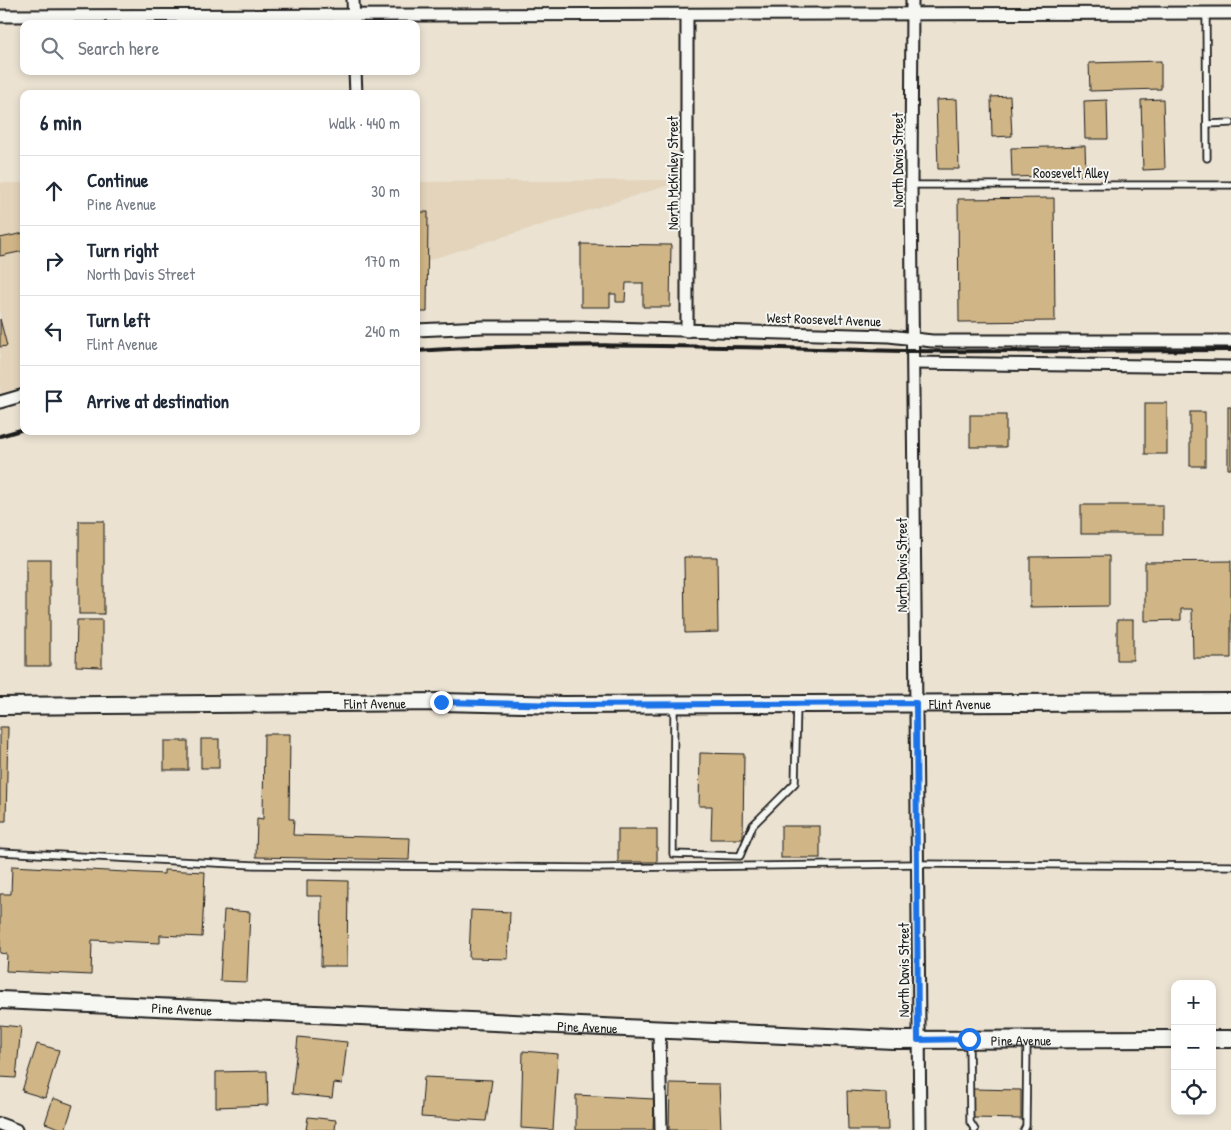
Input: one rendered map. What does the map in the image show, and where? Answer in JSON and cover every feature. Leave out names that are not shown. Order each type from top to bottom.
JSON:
[{"type":"street","points":[[353,0],[354,20]]},
{"type":"street","name":"North Davis Street","points":[[912,0],[911,184],[914,339],[920,1130]]},
{"type":"street","points":[[0,16],[354,20],[687,15],[1231,13]]},
{"type":"street","name":"North McKinley Street","points":[[686,331],[687,15]]},
{"type":"street","points":[[355,75],[356,90]]},
{"type":"street","name":"West Roosevelt Avenue","points":[[420,330],[503,327],[889,336],[932,341],[1231,341]]},
{"type":"street","points":[[914,363],[1231,367]]},
{"type":"street","points":[[0,402],[20,396]]},
{"type":"street","name":"Flint Avenue","points":[[0,706],[441,702],[674,704],[1231,702]]},
{"type":"street","name":"Pine Avenue","points":[[0,1000],[918,1040],[1171,1040]]},
{"type":"street","points":[[660,1030],[661,1130]]},
{"type":"street","points":[[1216,1039],[1231,1039]]},
{"type":"street","points":[[0,1124],[16,1130]]},
{"type":"lane","points":[[1206,13],[1207,158]]},
{"type":"lane","points":[[1207,124],[1231,123]]},
{"type":"lane","name":"Roosevelt Alley","points":[[911,184],[1231,184]]},
{"type":"lane","points":[[674,704],[673,854],[740,856],[753,825],[795,783],[797,703]]},
{"type":"lane","points":[[0,852],[254,865],[599,868],[918,864],[1231,866]]},
{"type":"lane","points":[[969,1039],[970,1122],[975,1130]]},
{"type":"lane","points":[[1024,1130],[1026,1126],[1027,1039]]},
{"type":"shaded area","points":[[685,180],[420,263],[420,182]]},
{"type":"shaded area","points":[[0,183],[20,183],[20,387],[0,394]]},
{"type":"building","points":[[1161,61],[1161,89],[1090,91],[1089,63]]},
{"type":"building","points":[[1010,96],[1012,136],[992,137],[991,97]]},
{"type":"building","points":[[957,99],[959,169],[938,169],[936,100]]},
{"type":"building","points":[[1163,99],[1165,169],[1143,170],[1141,100]]},
{"type":"building","points":[[1107,100],[1108,139],[1085,139],[1084,101]]},
{"type":"building","points":[[1085,146],[1086,175],[1012,177],[1011,148]]},
{"type":"building","points":[[1054,198],[1055,321],[959,322],[958,199]]},
{"type":"building","points":[[420,212],[428,212],[427,312],[420,312]]},
{"type":"building","points":[[20,234],[20,252],[0,256],[0,238]]},
{"type":"building","points":[[581,244],[671,245],[670,307],[643,307],[643,283],[626,283],[625,302],[616,302],[616,294],[610,294],[610,307],[581,307]]},
{"type":"building","points":[[0,319],[7,346],[0,347]]},
{"type":"building","points":[[1145,403],[1167,403],[1167,454],[1145,454]]},
{"type":"building","points":[[1228,407],[1231,407],[1231,469],[1228,469]]},
{"type":"building","points":[[1190,412],[1205,412],[1205,466],[1190,466]]},
{"type":"building","points":[[970,415],[1006,415],[1006,447],[970,447]]},
{"type":"building","points":[[1081,505],[1163,505],[1163,534],[1081,534]]},
{"type":"building","points":[[79,521],[104,521],[104,614],[79,614]]},
{"type":"building","points":[[1109,556],[1109,606],[1030,607],[1030,557]]},
{"type":"building","points":[[684,557],[717,557],[718,632],[685,633]]},
{"type":"building","points":[[26,559],[50,559],[50,666],[26,666]]},
{"type":"building","points":[[1231,561],[1231,658],[1193,658],[1192,609],[1181,609],[1181,620],[1145,621],[1145,562]]},
{"type":"building","points":[[77,620],[102,620],[102,667],[76,666]]},
{"type":"building","points":[[1117,620],[1133,620],[1133,660],[1117,660]]},
{"type":"building","points":[[0,727],[8,727],[6,821],[0,821]]},
{"type":"building","points":[[264,734],[290,734],[289,819],[294,819],[293,835],[410,838],[409,860],[256,857],[257,818],[263,819]]},
{"type":"building","points":[[201,739],[219,739],[219,768],[201,768]]},
{"type":"building","points":[[164,741],[188,741],[188,770],[164,770]]},
{"type":"building","points":[[700,753],[744,754],[743,839],[711,839],[712,806],[699,806]]},
{"type":"building","points":[[781,826],[820,826],[820,858],[781,858]]},
{"type":"building","points":[[618,829],[657,829],[657,862],[618,862]]},
{"type":"building","points":[[12,866],[164,874],[164,870],[205,872],[202,937],[160,935],[160,943],[92,940],[91,975],[6,971],[7,954],[0,953],[0,894],[11,894]]},
{"type":"building","points":[[307,880],[348,881],[347,966],[321,966],[322,896],[307,896]]},
{"type":"building","points":[[224,910],[250,912],[247,982],[220,981]]},
{"type":"building","points":[[471,910],[510,912],[508,959],[469,958]]},
{"type":"building","points":[[0,1025],[21,1027],[16,1078],[0,1077]]},
{"type":"building","points":[[298,1037],[347,1042],[342,1084],[334,1083],[332,1098],[292,1094]]},
{"type":"building","points":[[37,1044],[59,1050],[45,1098],[22,1091]]},
{"type":"building","points":[[523,1051],[558,1054],[553,1130],[521,1128]]},
{"type":"building","points":[[267,1071],[268,1105],[216,1107],[216,1072]]},
{"type":"building","points":[[424,1077],[492,1080],[486,1121],[421,1117]]},
{"type":"building","points":[[670,1083],[719,1084],[721,1130],[669,1130]]},
{"type":"building","points":[[973,1089],[1021,1090],[1021,1119],[973,1118]]},
{"type":"building","points":[[847,1091],[887,1093],[888,1130],[848,1130]]},
{"type":"building","points":[[576,1095],[654,1099],[653,1130],[576,1130]]},
{"type":"building","points":[[53,1098],[73,1105],[65,1130],[45,1123]]},
{"type":"building","points":[[308,1117],[336,1120],[335,1130],[306,1130]]},
{"type":"railway","points":[[420,351],[602,345],[912,351],[1231,350]]},
{"type":"railway","points":[[0,436],[20,430]]},
{"type":"route","points":[[441,702],[563,705],[916,703],[918,1040],[969,1039]]}]
